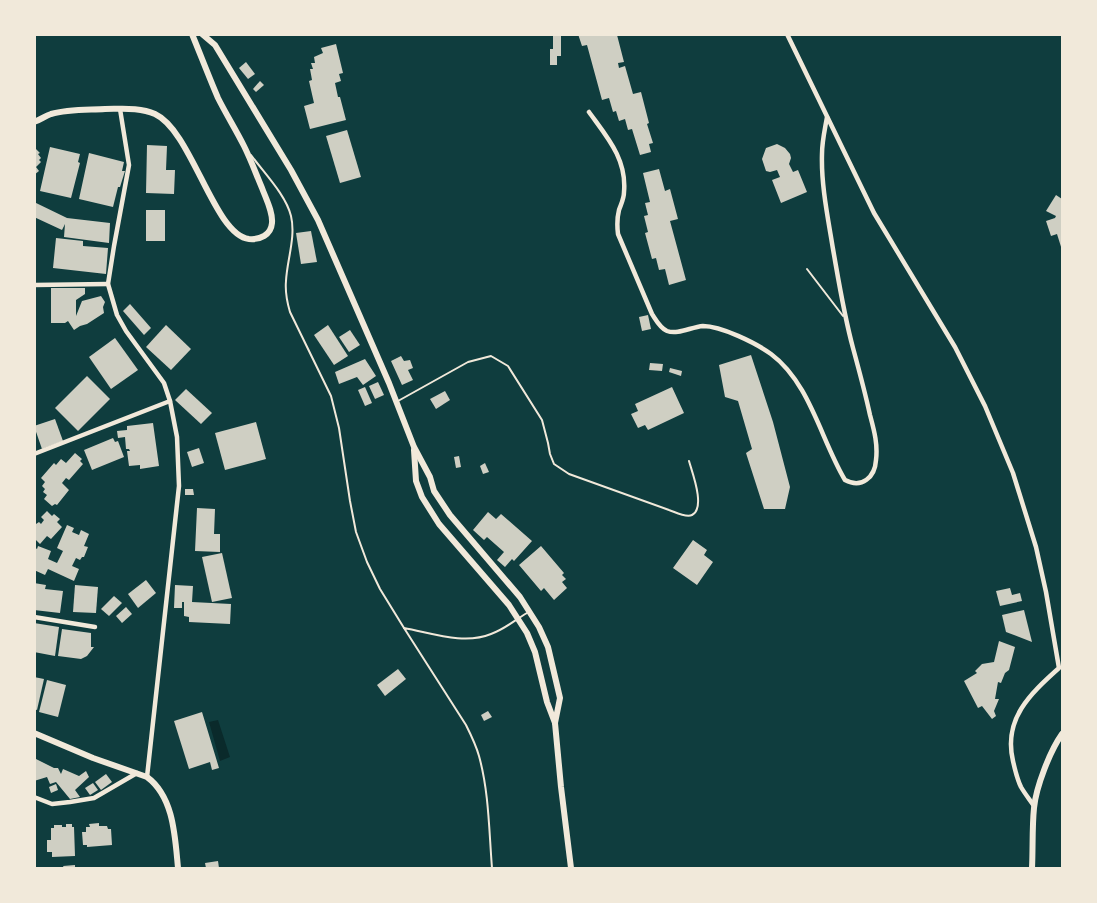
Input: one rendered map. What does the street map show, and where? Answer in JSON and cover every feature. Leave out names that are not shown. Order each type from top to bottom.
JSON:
[{"type":"street","points":[[34,122],[50,114],[81,110],[120,109],[153,113],[170,126],[233,232],[250,239],[265,236],[270,231],[272,222],[266,197],[246,148],[219,99],[192,34]]},
{"type":"street","points":[[202,34],[215,45],[291,170],[318,220],[434,490],[450,515],[510,583],[539,627],[548,647],[560,698],[555,723]]},
{"type":"street","points":[[787,34],[874,213],[955,347],[985,405],[1013,473],[1036,547],[1061,665],[1020,709],[1011,731],[1011,753],[1015,773],[1021,788],[1034,806]]},
{"type":"street","points":[[120,109],[129,165],[108,284],[117,315],[126,331],[164,383],[177,437],[179,486],[147,777]]},
{"type":"street","points":[[589,112],[614,147],[621,162],[625,178],[624,195],[617,223],[618,234],[658,323],[665,330],[675,332],[704,326],[716,328],[769,352],[781,362],[805,396],[845,480],[857,482],[871,477],[875,471],[877,444],[845,318],[828,216],[822,170],[827,117]]},
{"type":"street","points":[[34,285],[108,284]]},
{"type":"street","points":[[34,454],[170,401]]},
{"type":"street","points":[[414,447],[416,481],[422,497],[439,524],[499,592],[518,618],[535,652],[547,702],[555,723],[571,868]]},
{"type":"street","points":[[34,617],[95,627]]},
{"type":"street","points":[[34,733],[93,758],[147,777],[154,782],[164,798],[175,831],[178,868]]},
{"type":"street","points":[[1032,868],[1034,806],[1037,792],[1052,752],[1062,734]]},
{"type":"street","points":[[34,796],[52,804],[94,798],[137,773]]},
{"type":"lane","points":[[246,148],[286,202],[292,218],[293,236],[285,282],[286,297],[290,312],[331,396],[339,428],[356,532],[367,562],[380,589],[466,725],[478,755],[486,800],[492,868]]},
{"type":"lane","points":[[807,269],[845,318]]},
{"type":"lane","points":[[396,402],[468,362],[491,356],[508,366],[542,420],[554,464],[570,474],[690,516],[698,506],[699,497],[689,460]]},
{"type":"lane","points":[[404,628],[462,639],[475,639],[491,635],[509,626],[530,611]]},
{"type":"water","points":[[218,720],[230,757],[220,761],[209,722]]},
{"type":"building","points":[[578,34],[617,35],[624,62],[618,63],[619,68],[625,66],[633,94],[641,92],[653,143],[649,144],[651,152],[640,155],[632,129],[628,130],[625,119],[619,121],[616,111],[613,112],[609,98],[602,100],[587,45],[582,46]]},
{"type":"building","points":[[553,35],[561,35],[561,56],[557,56],[557,65],[550,65]]},
{"type":"building","points":[[336,44],[343,73],[339,74],[341,81],[335,83],[346,120],[310,129],[304,106],[314,103],[309,81],[312,80],[311,63],[315,63],[314,57],[323,53],[321,48]]},
{"type":"building","points":[[246,62],[255,74],[248,79],[239,68]]},
{"type":"building","points":[[260,81],[264,85],[256,92],[253,89]]},
{"type":"building","points":[[347,130],[361,177],[340,183],[326,136]]},
{"type":"building","points":[[777,144],[790,154],[789,164],[793,172],[798,170],[807,192],[781,203],[772,180],[780,177],[777,170],[766,171],[762,159],[766,148]]},
{"type":"building","points":[[147,145],[167,146],[166,170],[175,170],[174,194],[146,193]]},
{"type":"building","points":[[34,147],[40,153],[38,154],[41,162],[36,167],[39,171],[34,175]]},
{"type":"building","points":[[50,147],[80,154],[78,162],[80,163],[71,198],[40,191]]},
{"type":"building","points":[[89,153],[124,162],[122,171],[125,171],[113,207],[79,199]]},
{"type":"building","points":[[659,169],[665,191],[670,189],[678,219],[670,221],[686,280],[669,285],[665,269],[659,270],[656,258],[652,259],[645,233],[648,232],[644,216],[648,215],[645,203],[650,202],[643,173]]},
{"type":"building","points":[[1056,195],[1062,199],[1062,250],[1057,234],[1051,236],[1046,221],[1056,216],[1046,211]]},
{"type":"building","points":[[34,202],[67,218],[110,223],[109,243],[64,237],[65,224],[62,230],[34,217]]},
{"type":"building","points":[[146,210],[165,210],[165,241],[146,241]]},
{"type":"building","points":[[311,231],[317,262],[301,264],[296,233]]},
{"type":"building","points":[[56,238],[83,241],[83,246],[108,248],[106,274],[53,268]]},
{"type":"building","points":[[51,288],[85,288],[85,294],[76,300],[76,316],[82,301],[101,296],[105,302],[104,313],[74,330],[68,321],[51,323]]},
{"type":"building","points":[[130,304],[151,328],[144,335],[123,311]]},
{"type":"building","points":[[648,315],[651,329],[642,331],[639,317]]},
{"type":"building","points":[[166,325],[191,349],[171,370],[146,347]]},
{"type":"building","points":[[328,325],[348,356],[334,365],[314,335]]},
{"type":"building","points":[[350,330],[360,345],[349,352],[339,337]]},
{"type":"building","points":[[115,338],[138,370],[111,389],[89,357]]},
{"type":"building","points":[[751,355],[773,422],[790,487],[785,509],[764,509],[746,453],[752,449],[738,401],[725,397],[719,365]]},
{"type":"building","points":[[401,356],[404,361],[410,360],[413,368],[408,370],[413,380],[402,385],[391,361]]},
{"type":"building","points":[[365,359],[376,376],[363,385],[357,377],[339,384],[335,372]]},
{"type":"building","points":[[650,363],[663,364],[662,371],[649,370]]},
{"type":"building","points":[[670,368],[682,371],[681,376],[669,372]]},
{"type":"building","points":[[87,376],[110,399],[78,431],[55,408]]},
{"type":"building","points":[[378,382],[384,395],[375,399],[369,386]]},
{"type":"building","points":[[365,387],[372,403],[365,406],[358,390]]},
{"type":"building","points":[[672,387],[684,413],[648,430],[645,425],[638,428],[631,414],[638,411],[635,404]]},
{"type":"building","points":[[186,389],[212,413],[201,424],[175,400]]},
{"type":"building","points":[[445,391],[450,400],[436,409],[430,399]]},
{"type":"building","points":[[55,419],[63,441],[42,449],[34,426]]},
{"type":"building","points":[[256,422],[266,459],[225,470],[215,433]]},
{"type":"building","points":[[153,423],[159,466],[140,469],[140,465],[129,466],[127,451],[130,451],[126,449],[125,437],[118,438],[117,431],[127,430],[127,426]]},
{"type":"building","points":[[113,438],[115,442],[118,441],[124,457],[92,470],[84,450]]},
{"type":"building","points":[[199,448],[204,463],[192,467],[187,452]]},
{"type":"building","points":[[75,453],[82,459],[80,461],[83,464],[69,480],[66,478],[62,483],[69,490],[57,505],[52,506],[44,499],[47,495],[43,492],[45,489],[42,486],[45,482],[41,478],[54,463],[56,465],[61,459],[66,463]]},
{"type":"building","points":[[459,456],[461,467],[456,468],[454,457]]},
{"type":"building","points":[[485,463],[489,472],[483,474],[480,466]]},
{"type":"building","points":[[185,489],[193,489],[194,495],[185,495]]},
{"type":"building","points":[[197,508],[215,509],[214,534],[220,534],[220,552],[195,551]]},
{"type":"building","points":[[47,511],[60,519],[57,522],[62,527],[51,539],[47,536],[40,544],[34,538],[34,523],[41,524],[44,520],[41,517]]},
{"type":"building","points":[[488,512],[496,519],[501,514],[532,541],[514,561],[512,559],[505,567],[497,560],[504,552],[487,537],[484,540],[473,530]]},
{"type":"building","points":[[67,525],[74,528],[72,532],[79,535],[81,530],[89,534],[84,546],[88,547],[84,557],[80,560],[76,558],[72,566],[79,569],[74,581],[48,569],[45,575],[34,570],[34,547],[37,549],[38,546],[51,551],[48,559],[57,563],[63,551],[57,548]]},
{"type":"building","points":[[693,540],[707,550],[704,555],[713,562],[697,585],[673,568]]},
{"type":"building","points":[[541,546],[564,573],[562,575],[566,579],[562,582],[567,588],[554,600],[544,588],[541,591],[519,565]]},
{"type":"building","points":[[222,553],[232,598],[212,602],[202,557]]},
{"type":"building","points":[[146,580],[156,593],[138,608],[128,594]]},
{"type":"building","points":[[34,583],[46,585],[45,589],[63,591],[60,613],[34,610]]},
{"type":"building","points":[[75,585],[98,587],[96,613],[73,612]]},
{"type":"building","points":[[175,585],[193,586],[192,602],[231,604],[230,624],[189,622],[189,617],[184,616],[184,602],[182,602],[182,608],[174,608]]},
{"type":"building","points":[[1010,588],[1012,595],[1020,593],[1022,601],[1000,606],[996,591]]},
{"type":"building","points":[[114,596],[122,603],[109,616],[101,609]]},
{"type":"building","points":[[126,607],[132,614],[122,623],[116,616]]},
{"type":"building","points":[[1024,610],[1032,642],[1006,632],[1002,615]]},
{"type":"building","points":[[34,623],[59,627],[55,656],[34,652]]},
{"type":"building","points":[[62,629],[91,633],[91,647],[94,647],[87,656],[81,659],[58,656]]},
{"type":"building","points":[[999,641],[1015,647],[1009,670],[1005,673],[1001,683],[998,682],[995,699],[999,699],[994,711],[996,716],[992,719],[982,706],[978,708],[964,681],[977,673],[975,671],[982,664],[994,662]]},
{"type":"building","points":[[398,669],[406,679],[385,696],[377,685]]},
{"type":"building","points":[[34,677],[44,679],[37,710],[34,709]]},
{"type":"building","points":[[47,680],[66,685],[58,717],[39,712]]},
{"type":"building","points":[[488,711],[492,717],[484,721],[481,715]]},
{"type":"building","points":[[202,712],[219,768],[212,770],[210,762],[189,769],[174,721]]},
{"type":"building","points":[[34,758],[58,768],[61,774],[63,769],[79,776],[86,771],[89,777],[75,790],[80,797],[70,799],[56,782],[50,784],[47,777],[34,781]]},
{"type":"building","points":[[106,774],[112,782],[101,790],[95,782]]},
{"type":"building","points":[[93,783],[98,790],[90,795],[85,788]]},
{"type":"building","points":[[56,784],[58,790],[51,793],[49,787]]},
{"type":"building","points":[[99,823],[99,826],[107,826],[111,829],[112,845],[87,847],[83,845],[82,832],[86,832],[86,827],[90,827],[89,824]]},
{"type":"building","points":[[66,824],[72,824],[74,827],[75,856],[52,857],[52,852],[47,852],[47,840],[51,840],[51,828],[54,828],[54,825],[66,827]]},
{"type":"building","points":[[218,861],[219,868],[206,868],[205,863]]},
{"type":"building","points":[[75,865],[75,868],[64,868],[63,866]]}]
